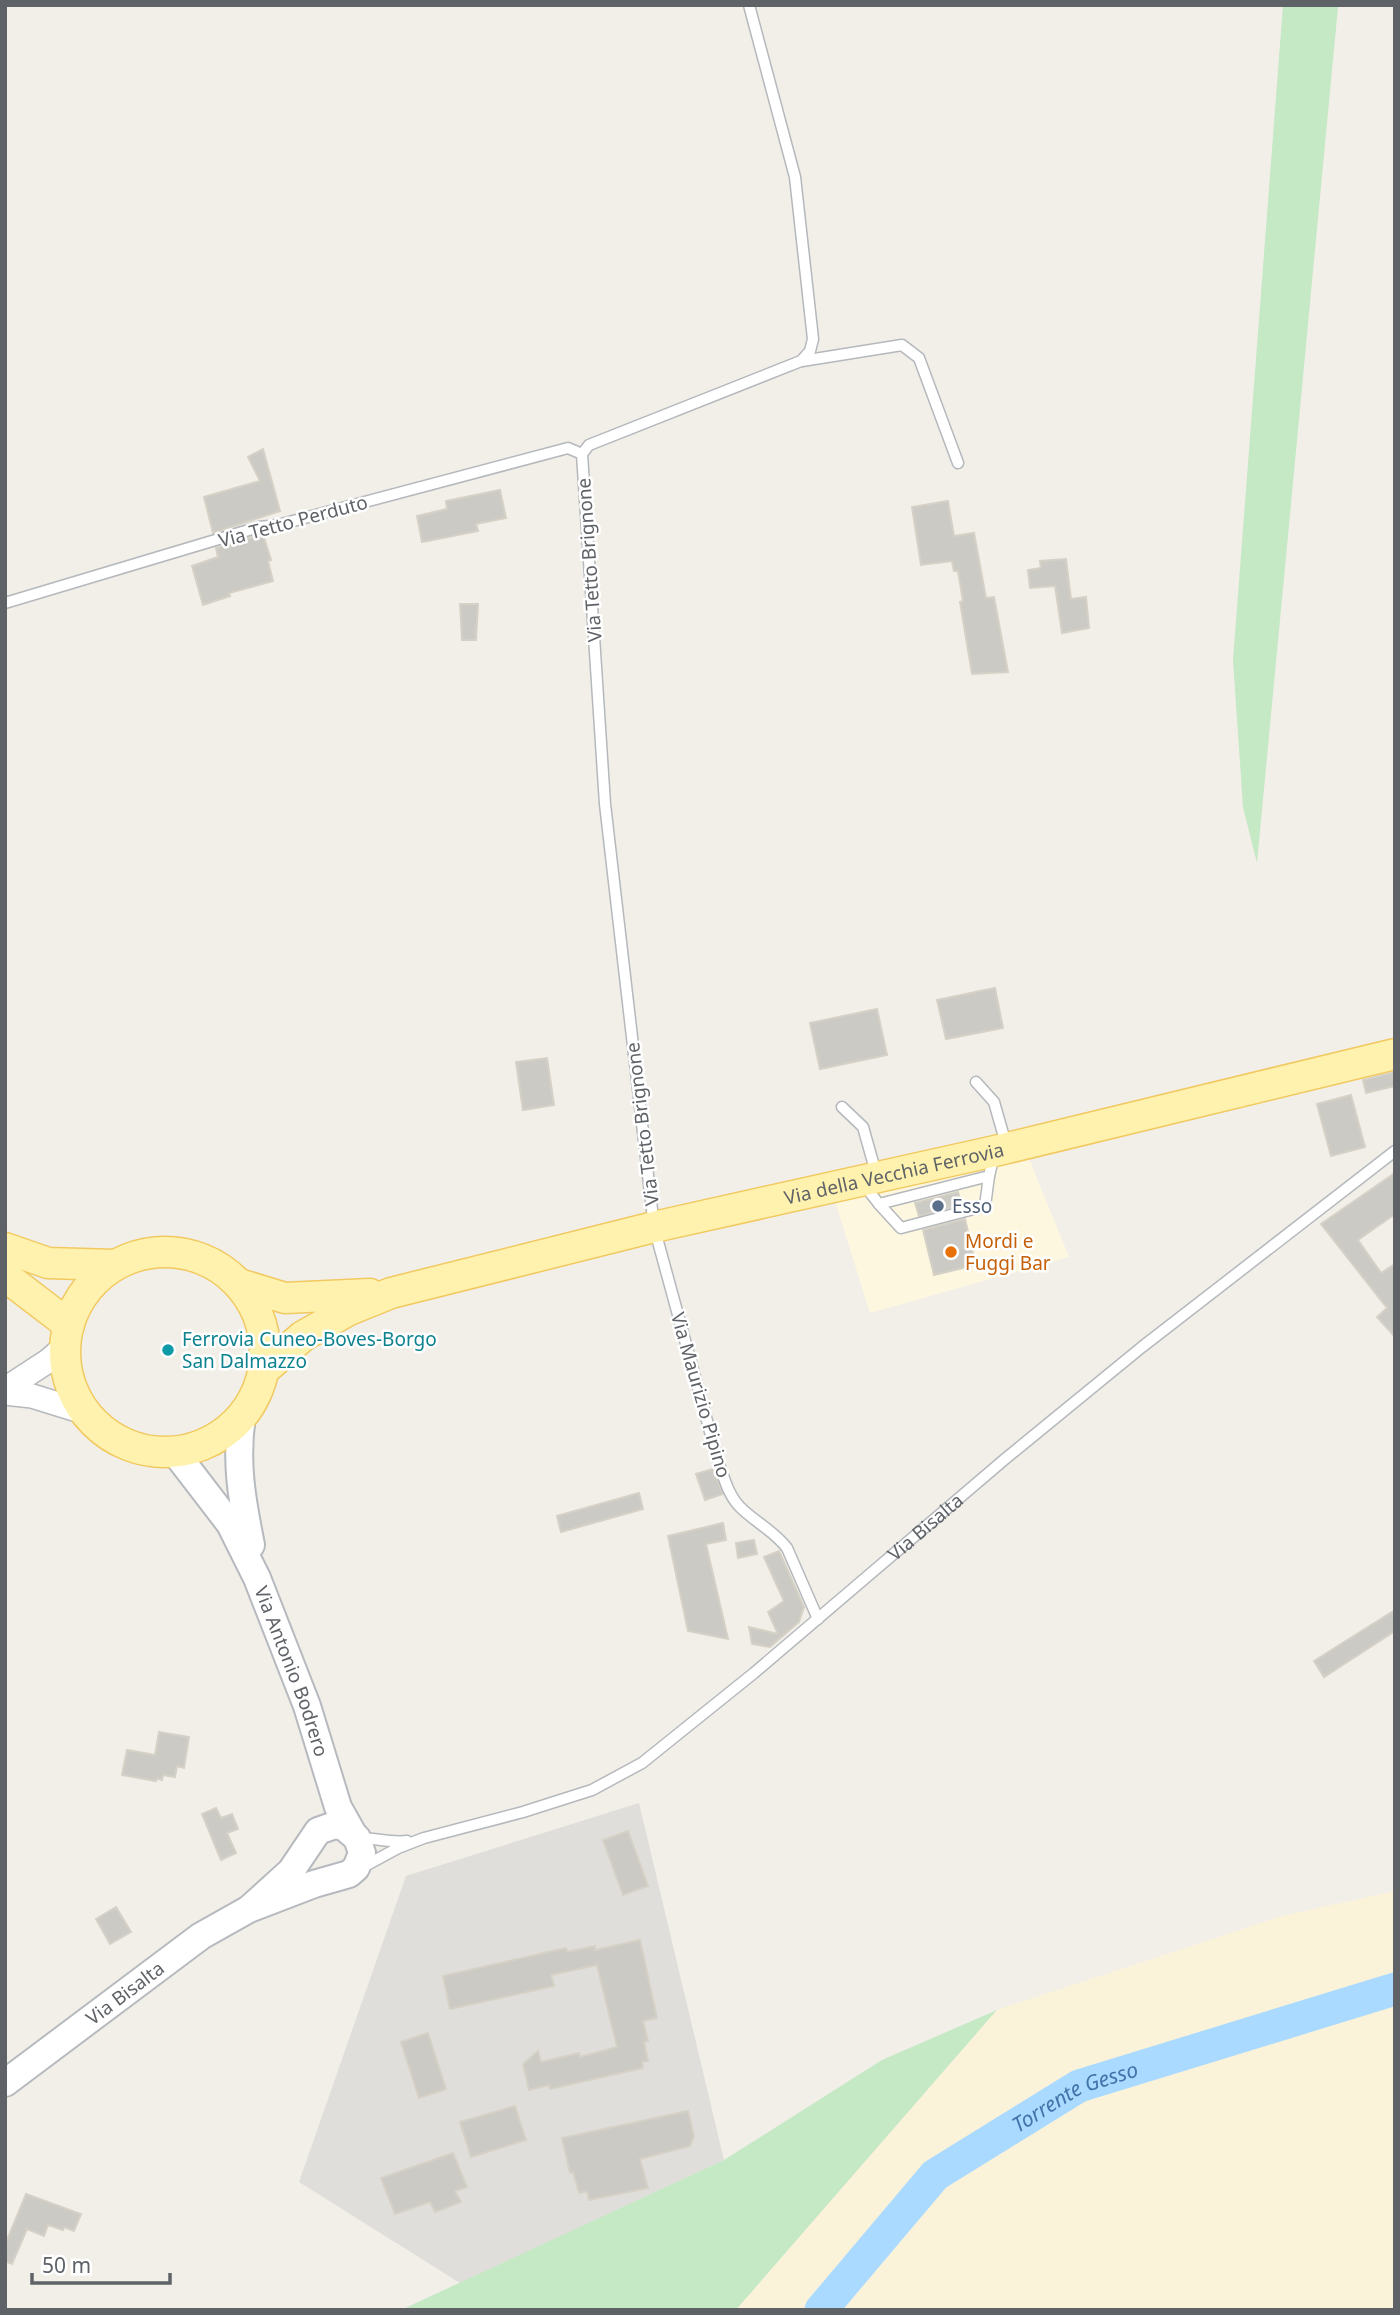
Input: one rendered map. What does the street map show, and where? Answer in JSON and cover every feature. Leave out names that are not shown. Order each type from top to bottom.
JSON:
[{"type":"main road","name":"Via della Vecchia Ferrovia","points":[[264,1370],[303,1336],[349,1310],[391,1293],[654,1227],[873,1188],[1395,1054]]},
{"type":"main road","points":[[5,1248],[48,1263],[114,1265]]},
{"type":"main road","points":[[180,1252],[212,1263],[239,1284],[256,1310],[265,1339],[264,1370],[256,1394],[242,1416],[223,1434],[212,1440],[200,1446],[174,1451],[150,1450],[126,1443],[104,1431],[87,1413],[74,1393],[67,1370],[67,1336],[79,1301],[94,1281],[114,1265],[146,1253],[180,1252]]},
{"type":"main road","points":[[5,1276],[67,1336]]},
{"type":"main road","name":"Via della Vecchia Ferrovia","points":[[239,1284],[285,1298],[391,1293]]},
{"type":"main road","name":"Via Antonio Bodrero","points":[[242,1416],[237,1445],[242,1503],[257,1578]]},
{"type":"main road","name":"Via Antonio Bodrero","points":[[174,1451],[230,1524],[257,1578],[307,1706],[338,1807],[355,1835]]},
{"type":"main road","name":"Via Antonio Bodrero","points":[[311,1843],[324,1803],[325,1766]]},
{"type":"main road","name":"Via Bisalta","points":[[249,1909],[280,1882],[326,1827],[344,1827],[355,1835]]},
{"type":"main road","points":[[311,1843],[312,1865],[318,1871],[342,1876],[356,1868],[362,1853],[355,1835]]},
{"type":"main road","name":"Via Bisalta","points":[[5,2083],[201,1936],[249,1909],[342,1876]]},
{"type":"street","points":[[5,1391],[40,1367],[67,1336]]},
{"type":"street","points":[[5,1391],[32,1396],[87,1413]]},
{"type":"lane","points":[[749,5],[795,177],[813,340],[810,352],[801,361]]},
{"type":"lane","name":"Via Tetto Brignone","points":[[654,1227],[605,804],[582,454],[589,445],[801,361],[902,345],[919,358],[958,463]]},
{"type":"lane","name":"Via Tetto Perduto","points":[[5,603],[103,573],[168,557],[259,527],[278,525],[568,448],[582,454]]},
{"type":"lane","points":[[842,1107],[863,1127],[873,1188],[901,1228],[985,1206],[997,1158],[994,1102],[976,1082]]},
{"type":"lane","name":"Via Bisalta","points":[[342,1876],[398,1848],[424,1839],[592,1790],[642,1763],[1121,1364],[1393,1154]]},
{"type":"lane","name":"Via Maurizio Pipino","points":[[654,1227],[718,1461],[731,1496],[739,1507],[780,1538],[787,1548],[817,1619]]},
{"type":"lane","name":"Via Bisalta","points":[[355,1835],[393,1842],[424,1839]]},
{"type":"shaded area","points":[[1028,1156],[1069,1257],[870,1313],[835,1201]]},
{"type":"shaded area","points":[[639,1803],[724,2160],[460,2283],[299,2182],[406,1876]]},
{"type":"green space","points":[[1283,5],[1338,7],[1257,863],[1243,807],[1233,660]]},
{"type":"green space","points":[[997,2010],[736,2310],[401,2310],[724,2160],[882,2060]]},
{"type":"sand","points":[[1395,1891],[1395,2310],[736,2310],[997,2010],[1282,1916]]},
{"type":"building","points":[[263,449],[280,511],[213,533],[204,497],[260,481],[248,457]]},
{"type":"building","points":[[500,490],[506,518],[476,524],[478,531],[422,542],[417,516],[447,509],[446,501]]},
{"type":"building","points":[[948,501],[954,536],[974,533],[986,598],[994,597],[1008,672],[972,674],[960,602],[963,601],[958,571],[954,571],[952,561],[921,565],[912,507]]},
{"type":"building","points":[[263,534],[271,560],[268,561],[273,581],[229,593],[230,596],[203,605],[192,566],[218,557],[216,548]]},
{"type":"building","points":[[1066,559],[1071,599],[1086,597],[1089,628],[1062,633],[1055,586],[1030,588],[1028,570],[1041,568],[1040,561]]},
{"type":"building","points":[[460,604],[478,604],[476,640],[462,640]]},
{"type":"building","points":[[995,988],[1003,1028],[946,1039],[937,1000]]},
{"type":"building","points":[[877,1009],[887,1055],[820,1069],[810,1023]]},
{"type":"building","points":[[547,1058],[554,1105],[523,1110],[516,1062]]},
{"type":"building","points":[[1395,1072],[1395,1086],[1366,1093],[1363,1080]]},
{"type":"building","points":[[1351,1095],[1365,1147],[1331,1156],[1317,1104]]},
{"type":"building","points":[[1395,1173],[1395,1214],[1358,1240],[1381,1273],[1395,1264],[1395,1337],[1377,1317],[1387,1308],[1321,1224]]},
{"type":"building","points":[[958,1192],[962,1204],[919,1216],[915,1203]]},
{"type":"building","points":[[965,1219],[976,1265],[934,1275],[923,1230]]},
{"type":"building","points":[[713,1469],[723,1494],[705,1500],[696,1474]]},
{"type":"building","points":[[639,1493],[643,1509],[561,1532],[557,1516]]},
{"type":"building","points":[[723,1523],[726,1540],[706,1544],[728,1639],[688,1631],[668,1536]]},
{"type":"building","points":[[754,1540],[757,1554],[738,1558],[736,1543]]},
{"type":"building","points":[[779,1551],[804,1607],[799,1622],[770,1647],[752,1644],[749,1627],[778,1634],[768,1612],[784,1601],[764,1557]]},
{"type":"building","points":[[1395,1610],[1395,1631],[1324,1677],[1314,1661]]},
{"type":"building","points":[[159,1732],[189,1737],[184,1768],[177,1766],[175,1777],[163,1775],[162,1780],[157,1778],[156,1781],[122,1775],[127,1750],[155,1755]]},
{"type":"building","points":[[216,1808],[221,1818],[232,1814],[238,1829],[227,1833],[236,1853],[221,1860],[202,1814]]},
{"type":"building","points":[[628,1831],[648,1886],[623,1895],[603,1840]]},
{"type":"building","points":[[116,1907],[131,1932],[110,1944],[96,1919]]},
{"type":"building","points":[[640,1940],[657,2018],[643,2021],[648,2041],[644,2042],[648,2061],[642,2062],[643,2068],[550,2089],[549,2085],[529,2090],[523,2064],[538,2051],[541,2062],[579,2053],[580,2057],[617,2047],[597,1965],[551,1975],[554,1986],[450,2009],[443,1976],[566,1948],[567,1952],[595,1946],[595,1950]]},
{"type":"building","points":[[428,2033],[446,2089],[419,2098],[401,2042]]},
{"type":"building","points":[[515,2106],[526,2140],[471,2157],[460,2122]]},
{"type":"building","points":[[688,2111],[694,2136],[690,2146],[640,2159],[648,2188],[589,2200],[587,2191],[579,2193],[573,2172],[570,2173],[562,2138]]},
{"type":"building","points":[[453,2153],[467,2187],[455,2191],[461,2202],[435,2212],[430,2202],[395,2214],[381,2178]]},
{"type":"building","points":[[26,2194],[81,2214],[74,2231],[48,2225],[44,2236],[27,2229],[12,2264],[5,2261],[5,2245]]},
{"type":"waterway","name":"Torrente Gesso","points":[[821,2310],[935,2175],[1079,2086],[1395,1989]]},
{"type":"place","name":"Esso","points":[[938,1206]]},
{"type":"place","name":"Mordi e Fuggi Bar","points":[[951,1252]]},
{"type":"place","name":"Ferrovia Cuneo-Boves-Borgo San Dalmazzo","points":[[168,1350]]}]
